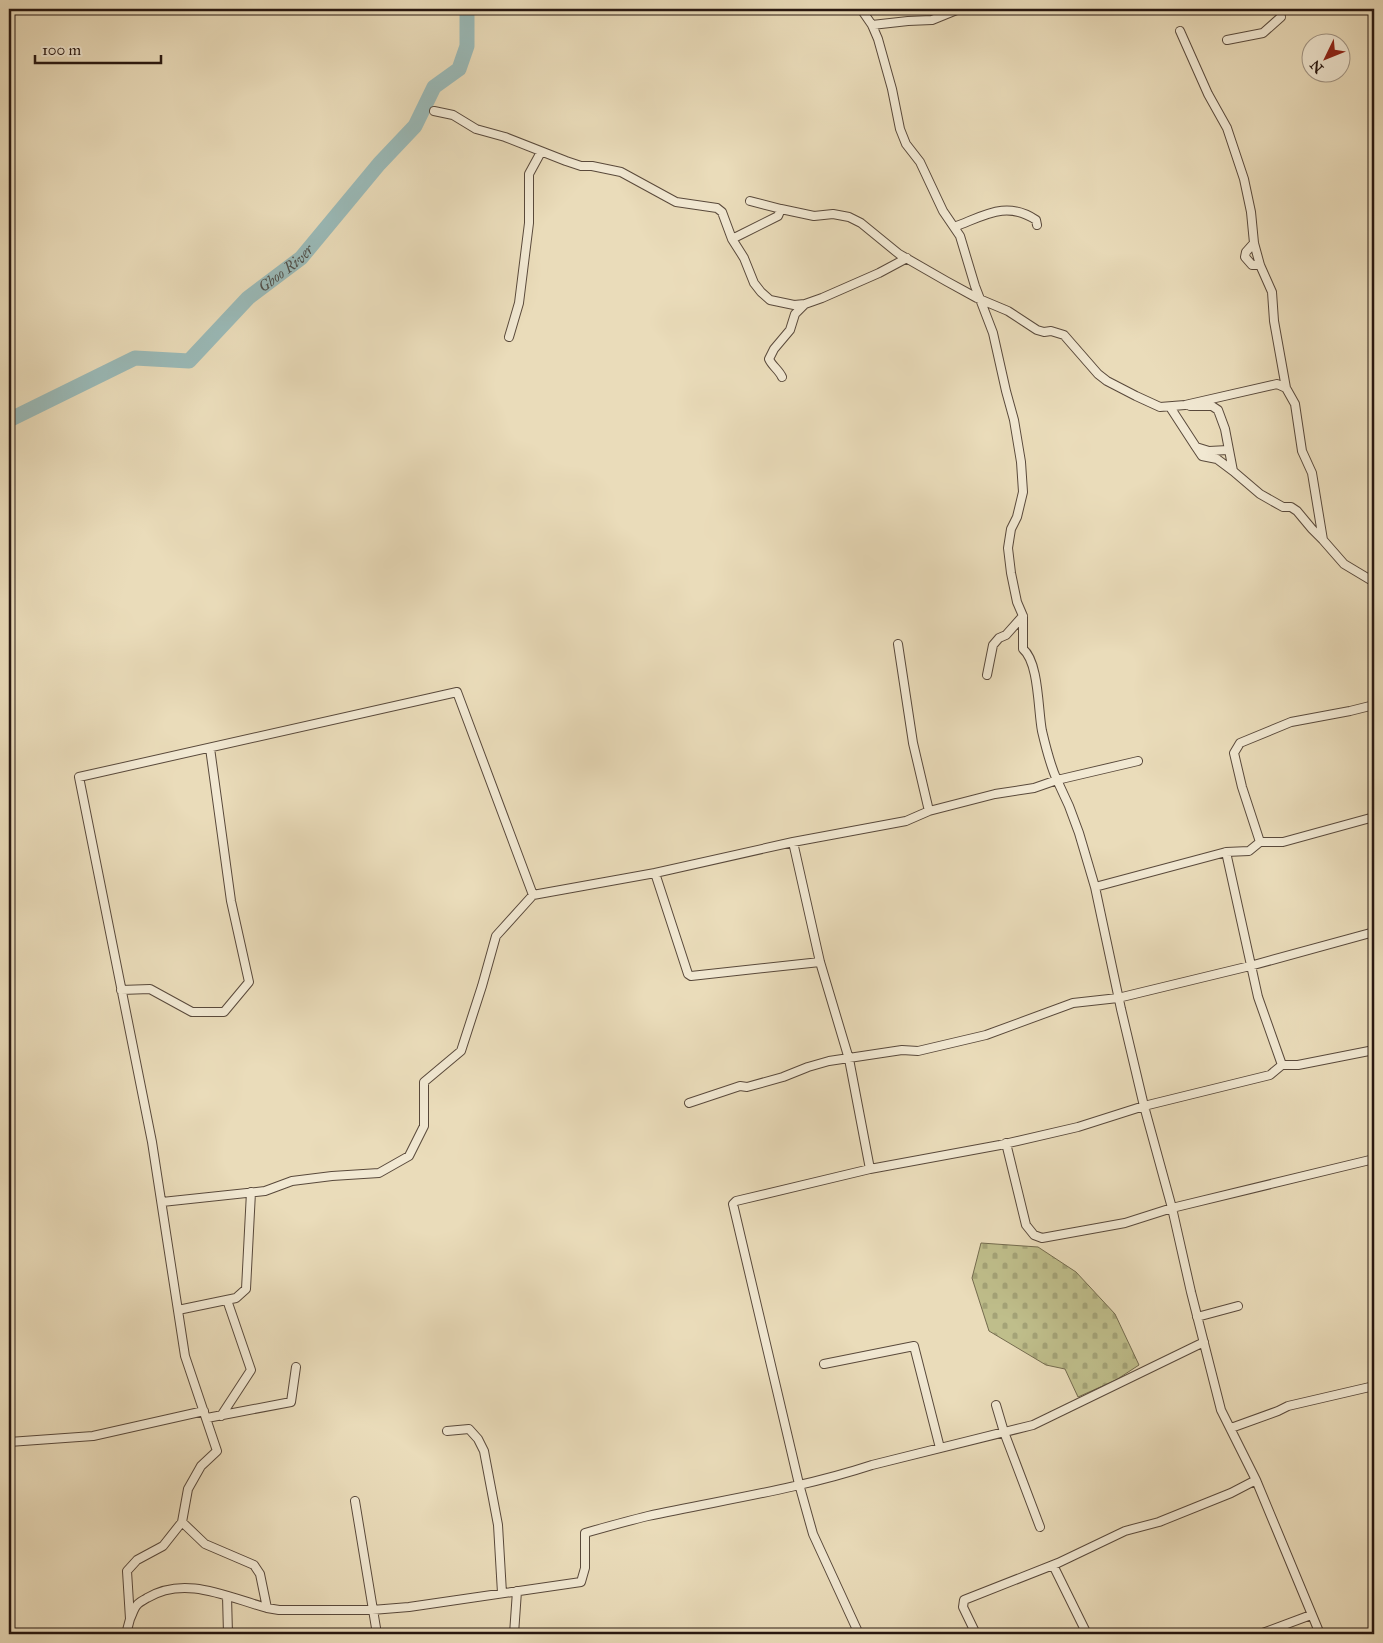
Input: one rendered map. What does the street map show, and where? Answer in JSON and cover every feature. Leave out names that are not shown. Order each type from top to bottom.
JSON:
[{"type":"street","points":[[861,9],[872,25],[884,59],[900,129],[906,144],[920,162],[943,211],[960,236],[975,286],[993,333],[1014,420],[1021,462],[1023,492],[1017,517],[1011,529],[1008,548],[1010,573],[1017,602],[1023,616],[1023,648],[1028,654],[1036,679],[1043,733],[1052,768],[1079,833],[1095,887],[1118,998],[1144,1106],[1172,1208],[1221,1410],[1256,1480],[1320,1634]]},
{"type":"street","points":[[872,25],[908,20],[932,20],[960,9]]},
{"type":"street","points":[[1227,40],[1263,33],[1281,17]]},
{"type":"street","points":[[1180,31],[1208,94],[1227,128],[1248,195],[1254,243],[1260,266],[1272,292],[1274,321],[1286,388],[1295,404],[1302,451],[1312,473],[1323,540]]},
{"type":"street","points":[[434,111],[453,115],[476,129],[505,137],[580,166],[592,166],[621,172],[676,202],[717,208],[722,212],[732,239],[744,258],[754,282],[770,300],[794,305],[804,304],[879,273],[907,258]]},
{"type":"street","points":[[509,336],[519,303],[529,222],[530,174],[541,152]]},
{"type":"street","points":[[750,200],[814,216],[833,214],[849,217],[861,223],[890,247],[907,258],[981,299],[1008,311],[1037,330],[1051,331],[1064,335],[1098,374],[1107,381],[1148,402],[1170,407],[1276,384],[1286,388]]},
{"type":"street","points":[[732,239],[778,216],[781,209]]},
{"type":"street","points":[[954,227],[1000,210],[1014,209],[1036,220],[1037,225]]},
{"type":"street","points":[[1254,243],[1246,252],[1245,257],[1252,265],[1260,266]]},
{"type":"street","points":[[782,377],[769,359],[790,330],[795,314],[804,304]]},
{"type":"street","points":[[1185,405],[1212,406],[1218,410],[1225,429],[1233,471]]},
{"type":"street","points":[[1170,407],[1202,456],[1217,459],[1260,494],[1279,505],[1290,507],[1297,511],[1344,564],[1374,582]]},
{"type":"street","points":[[1196,447],[1209,451],[1228,450]]},
{"type":"street","points":[[987,675],[993,645],[999,638],[1006,635],[1023,616]]},
{"type":"street","points":[[898,644],[912,743],[929,811]]},
{"type":"street","points":[[130,1619],[127,1571],[137,1560],[163,1546],[182,1522],[188,1489],[201,1466],[217,1451],[185,1356],[152,1142],[79,777],[457,692],[533,895]]},
{"type":"street","points":[[1260,842],[1242,786],[1234,753],[1240,743],[1291,722],[1374,705]]},
{"type":"street","points":[[121,990],[150,989],[192,1012],[224,1012],[249,982],[231,901],[210,748]]},
{"type":"street","points":[[162,1202],[265,1191],[292,1181],[379,1173],[409,1156],[424,1126],[424,1082],[460,1051],[482,986],[496,936],[533,895],[655,873],[793,842],[906,821],[929,811],[995,794],[1034,788],[1057,780],[1138,761]]},
{"type":"street","points":[[1095,887],[1226,852],[1249,851],[1260,842],[1283,842],[1374,817]]},
{"type":"street","points":[[793,842],[820,962],[849,1059],[870,1169]]},
{"type":"street","points":[[1226,852],[1258,997],[1282,1065]]},
{"type":"street","points":[[655,873],[688,974],[691,976],[820,962]]},
{"type":"street","points":[[689,1103],[740,1086],[747,1087],[783,1077],[808,1067],[902,1050],[918,1050],[986,1035],[1072,1004],[1118,998],[1250,966],[1374,932]]},
{"type":"street","points":[[859,1634],[813,1534],[799,1484],[733,1204],[736,1201],[870,1169],[1078,1127],[1144,1106],[1270,1075],[1282,1065],[1298,1065],[1374,1050]]},
{"type":"street","points":[[1006,1143],[1026,1225],[1034,1235],[1042,1238],[1126,1223],[1172,1208],[1374,1159]]},
{"type":"street","points":[[178,1310],[236,1298],[246,1289],[251,1192]]},
{"type":"street","points":[[221,1416],[251,1370],[227,1300]]},
{"type":"street","points":[[1197,1317],[1238,1306]]},
{"type":"street","points":[[126,1634],[137,1604],[152,1595],[171,1588],[209,1589],[267,1608],[279,1610],[372,1610],[409,1608],[581,1582],[585,1568],[585,1533],[646,1516],[737,1499],[846,1474],[872,1464],[1033,1425],[1204,1342]]},
{"type":"street","points":[[824,1364],[914,1346],[940,1448]]},
{"type":"street","points":[[9,1442],[93,1436],[206,1415],[221,1416],[291,1402],[296,1366]]},
{"type":"street","points":[[1231,1428],[1288,1406],[1374,1386]]},
{"type":"street","points":[[996,1405],[1004,1432],[1040,1526]]},
{"type":"street","points":[[446,1431],[469,1429],[478,1439],[484,1451],[498,1526],[502,1593]]},
{"type":"street","points":[[976,1634],[963,1607],[964,1600],[1053,1565],[1125,1531],[1159,1522],[1232,1493],[1256,1480]]},
{"type":"street","points":[[355,1501],[377,1634]]},
{"type":"street","points":[[182,1522],[205,1544],[254,1565],[260,1574],[267,1608]]},
{"type":"street","points":[[1053,1565],[1087,1634]]},
{"type":"street","points":[[514,1634],[517,1591]]},
{"type":"street","points":[[227,1596],[228,1634]]},
{"type":"street","points":[[1260,1634],[1312,1615]]},
{"type":"green space","points":[[981,1243],[1038,1247],[1076,1272],[1115,1314],[1139,1365],[1116,1380],[1078,1397],[1065,1369],[1046,1365],[989,1331],[972,1278]]},
{"type":"waterway","name":"Gboo River","points":[[9,420],[135,358],[189,361],[248,298],[301,258],[379,164],[415,126],[434,87],[459,69],[467,46],[467,9]]}]
